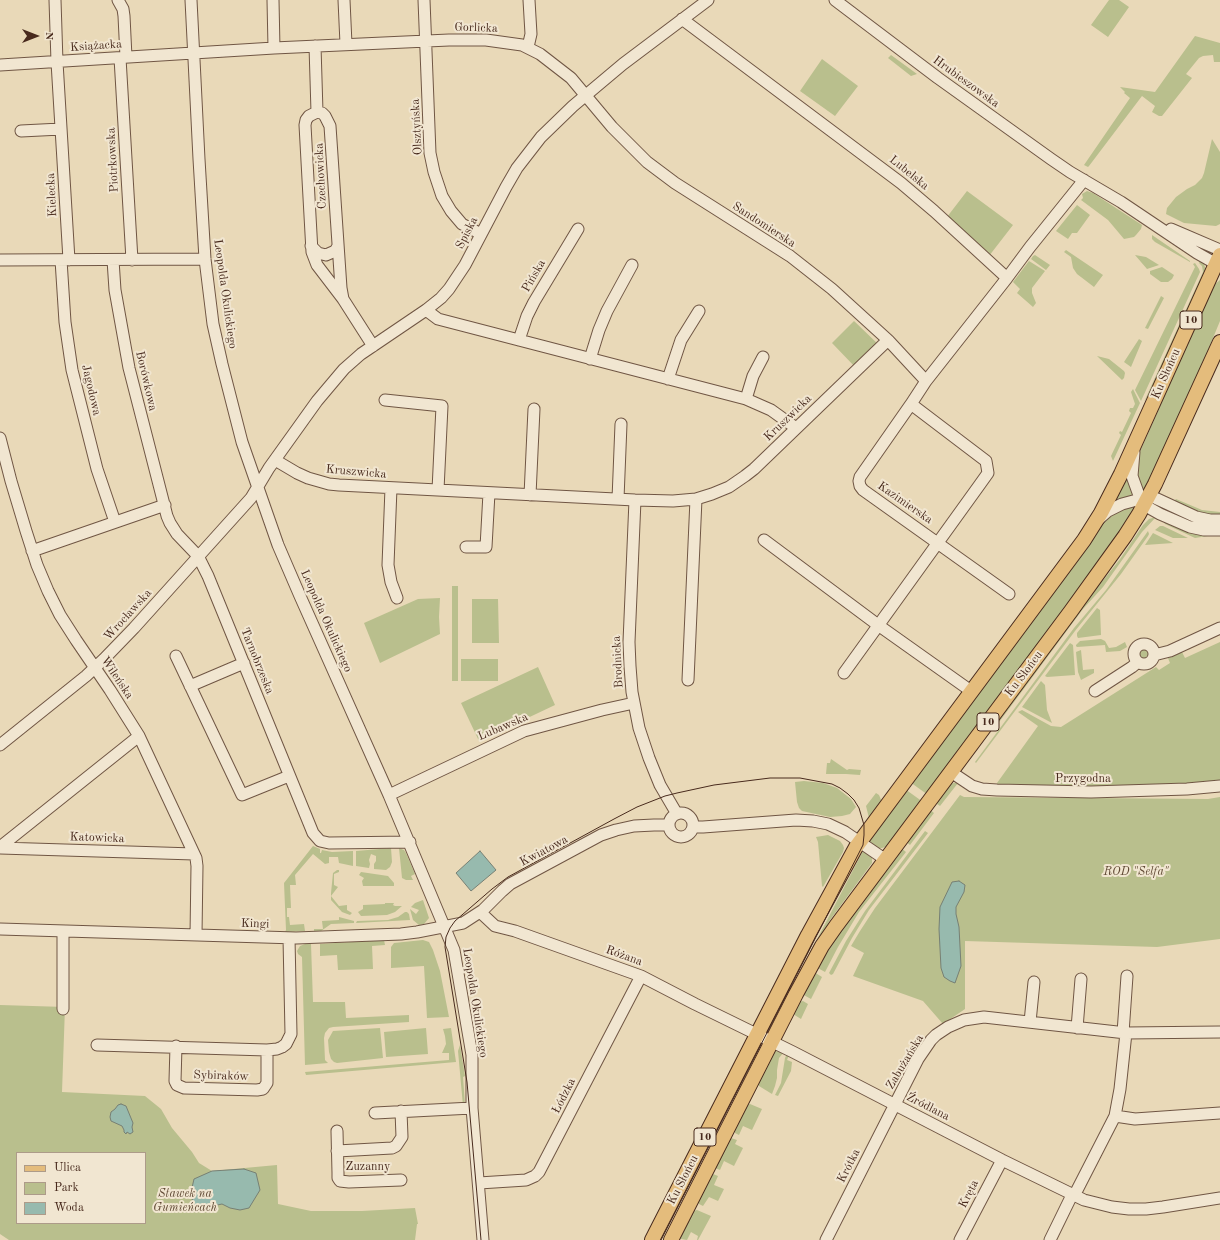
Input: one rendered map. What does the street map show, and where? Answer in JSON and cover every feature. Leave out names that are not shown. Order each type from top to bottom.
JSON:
[{"type":"main road","name":"Ku Słońcu","points":[[652,1240],[820,912],[860,842],[1094,525],[1109,499],[1219,262]]},
{"type":"main road","name":"Ku Słońcu","points":[[671,1240],[822,946],[1116,550],[1144,500],[1220,342]]},
{"type":"street","name":"Kielecka","points":[[55,0],[65,260]]},
{"type":"street","name":"Piotrkowska","points":[[118,0],[123,9],[124,16],[123,57],[132,260]]},
{"type":"street","name":"Leopolda Okulickiego","points":[[191,0],[205,259],[213,324],[220,358],[235,416],[257,486],[278,545],[390,795],[453,946],[469,1034],[472,1061],[472,1108],[483,1240]]},
{"type":"street","points":[[273,0],[274,48]]},
{"type":"street","points":[[344,0],[346,44]]},
{"type":"street","name":"Olsztyńska","points":[[424,0],[430,153],[435,176],[442,196],[451,211],[462,224],[481,234]]},
{"type":"street","points":[[528,48],[531,34],[529,0]]},
{"type":"street","name":"Spiska","points":[[257,486],[335,378],[352,362],[373,346],[441,298],[458,278],[506,187],[522,162],[541,137],[573,106],[624,64],[708,0]]},
{"type":"street","name":"Hrubieszowska","points":[[835,0],[936,76],[1070,172],[1152,222],[1197,253],[1219,262]]},
{"type":"street","name":"Lubelska","points":[[682,19],[901,183],[1007,278]]},
{"type":"street","name":"Gorlicka","points":[[193,53],[346,44],[486,40],[516,44],[540,54],[563,71],[579,86],[586,96]]},
{"type":"street","points":[[316,46],[317,112]]},
{"type":"street","name":"Książacka","points":[[0,65],[193,53]]},
{"type":"street","name":"Sandomierska","points":[[586,96],[616,132],[647,162],[675,183],[803,265],[849,303],[888,340],[926,381]]},
{"type":"street","name":"Czechowicka","points":[[343,299],[330,126],[325,116],[322,113],[317,112],[309,116],[305,125],[311,246],[314,259],[343,299],[373,346]]},
{"type":"street","points":[[21,131],[61,129]]},
{"type":"street","points":[[926,381],[1084,180]]},
{"type":"street","name":"Hrubieszowska","points":[[1152,222],[1199,240],[1220,250]]},
{"type":"street","name":"Pińska","points":[[519,340],[527,316],[534,302],[578,229]]},
{"type":"street","points":[[311,246],[318,253],[326,255],[335,251],[338,246]]},
{"type":"street","points":[[0,260],[205,259]]},
{"type":"street","name":"Jagodowa","points":[[65,260],[65,322],[72,370],[93,453],[115,522]]},
{"type":"street","name":"Borówkowa","points":[[113,260],[115,290],[129,368],[167,516],[173,528],[198,556]]},
{"type":"street","points":[[590,359],[607,311],[632,265]]},
{"type":"street","points":[[426,310],[438,319],[746,399],[771,410],[796,428]]},
{"type":"street","points":[[668,379],[681,340],[699,311]]},
{"type":"street","name":"Kruszwicka","points":[[275,460],[303,476],[321,482],[339,485],[635,500],[673,501],[696,499],[719,491],[746,476],[764,461],[796,428],[888,340]]},
{"type":"street","points":[[746,399],[753,376],[763,358]]},
{"type":"street","name":"Kazimierska","points":[[926,381],[860,477],[859,481],[863,490],[1009,594]]},
{"type":"street","points":[[385,400],[442,406],[438,490]]},
{"type":"street","name":"Kazimierska","points":[[844,673],[988,473],[986,461],[911,404]]},
{"type":"street","points":[[530,495],[534,409]]},
{"type":"street","points":[[618,499],[621,424]]},
{"type":"street","name":"Wileńska","points":[[0,438],[16,499],[32,551],[53,602],[139,736],[194,854],[197,866],[196,935]]},
{"type":"street","name":"Ku Słońcu","points":[[1094,525],[1108,511],[1126,502],[1144,500],[1132,476],[1136,439]]},
{"type":"street","name":"Wrocławska","points":[[0,745],[70,690],[120,643],[250,498],[257,486]]},
{"type":"street","name":"Kruszwicka","points":[[391,488],[388,565],[391,582],[397,598]]},
{"type":"street","points":[[466,547],[486,548],[489,493]]},
{"type":"street","points":[[1144,500],[1155,498],[1200,518],[1220,520]]},
{"type":"street","points":[[688,680],[696,499]]},
{"type":"street","name":"Brodnicka","points":[[635,500],[629,642],[634,704],[639,728],[649,758],[660,785],[676,814]]},
{"type":"street","points":[[1144,500],[1160,514],[1190,527],[1204,530],[1220,530]]},
{"type":"street","points":[[32,551],[165,505]]},
{"type":"street","points":[[764,540],[878,625],[971,691]]},
{"type":"street","name":"Tarnobrzeska","points":[[198,556],[213,588],[310,826],[316,837],[320,841],[335,844],[410,842]]},
{"type":"street","points":[[1154,655],[1170,651],[1220,628]]},
{"type":"street","points":[[1145,644],[1150,646],[1153,650],[1153,660],[1144,664],[1138,662],[1134,658],[1135,648],[1139,645],[1145,644]]},
{"type":"street","points":[[176,656],[242,795],[290,776]]},
{"type":"street","points":[[1095,691],[1138,662]]},
{"type":"street","points":[[190,686],[244,663]]},
{"type":"street","name":"Lubawska","points":[[390,795],[524,731],[602,710],[634,704]]},
{"type":"street","name":"Katowicka","points":[[0,848],[139,736]]},
{"type":"street","name":"Przygodna","points":[[951,772],[972,786],[994,790],[1091,792],[1220,786]]},
{"type":"street","points":[[676,814],[689,816],[692,820],[693,827],[689,834],[681,838],[672,834],[669,825],[672,818],[676,814]]},
{"type":"street","points":[[693,827],[807,820],[831,825],[845,832],[886,860]]},
{"type":"street","name":"Kwiatowa","points":[[444,927],[463,923],[480,912],[510,884],[597,837],[616,830],[634,826],[669,825]]},
{"type":"street","name":"Katowicka","points":[[0,848],[194,854]]},
{"type":"street","name":"Różana","points":[[480,912],[495,926],[515,931],[641,976],[757,1034]]},
{"type":"street","name":"Kingi","points":[[0,929],[289,938],[401,934],[444,927]]},
{"type":"street","points":[[63,931],[63,1009]]},
{"type":"street","points":[[97,1045],[176,1046],[267,1050],[282,1047],[289,1040],[291,1034],[289,938]]},
{"type":"street","name":"Łódzka","points":[[479,1183],[526,1180],[535,1176],[539,1172],[641,976]]},
{"type":"street","points":[[1050,1240],[1115,1116],[1120,1089],[1125,1033],[1127,976]]},
{"type":"street","points":[[1077,1028],[1081,979]]},
{"type":"street","points":[[1030,1022],[1034,982]]},
{"type":"street","name":"Zabużańska","points":[[895,1105],[923,1051],[936,1035],[948,1027],[964,1020],[977,1018],[997,1018],[1125,1033],[1220,1032]]},
{"type":"street","points":[[757,1034],[772,1042]]},
{"type":"street","name":"Źródlana","points":[[772,1042],[1002,1160],[1073,1195],[1101,1205],[1135,1209],[1158,1208],[1220,1198]]},
{"type":"street","name":"Sybiraków","points":[[176,1046],[175,1081],[180,1087],[191,1088],[263,1089],[267,1083],[267,1050]]},
{"type":"street","name":"Krótka","points":[[826,1240],[895,1105]]},
{"type":"street","points":[[375,1113],[472,1108]]},
{"type":"street","name":"Zuzanny","points":[[338,1151],[392,1148],[396,1146],[402,1137],[401,1111]]},
{"type":"street","points":[[1115,1116],[1140,1119],[1220,1113]]},
{"type":"street","name":"Zuzanny","points":[[337,1131],[338,1178],[340,1181],[401,1180]]},
{"type":"street","name":"Kręta","points":[[960,1240],[1002,1160]]},
{"type":"green space","points":[[1109,0],[1119,0],[1129,7],[1108,37],[1091,25]]},
{"type":"green space","points":[[1195,36],[1220,43],[1220,62],[1214,62],[1213,55],[1199,58],[1186,74],[1192,78],[1162,116],[1152,112],[1155,106],[1142,96],[1089,166],[1084,165],[1130,98],[1120,87],[1155,92]]},
{"type":"green space","points":[[891,55],[917,74],[911,76],[888,58]]},
{"type":"green space","points":[[822,59],[858,86],[835,116],[800,91]]},
{"type":"green space","points":[[1212,139],[1220,152],[1220,224],[1216,226],[1184,223],[1166,214],[1167,208],[1176,197],[1195,185],[1202,178]]},
{"type":"green space","points":[[967,191],[1013,225],[989,256],[947,217]]},
{"type":"green space","points":[[1087,191],[1093,193],[1142,225],[1141,229],[1134,237],[1124,239],[1108,220],[1081,200],[1083,198],[1082,194]]},
{"type":"green space","points":[[1077,205],[1090,215],[1077,233],[1072,233],[1068,239],[1056,231]]},
{"type":"green space","points":[[1152,235],[1190,262],[1155,242],[1152,239]]},
{"type":"green space","points":[[1066,250],[1103,275],[1094,287],[1077,274],[1073,268],[1071,257],[1064,252]]},
{"type":"green space","points":[[1035,255],[1050,265],[1046,270],[1031,259]]},
{"type":"green space","points":[[1135,255],[1146,257],[1159,265],[1147,269]]},
{"type":"green space","points":[[1200,260],[1204,264],[1206,270],[1161,374],[1144,402],[1203,272],[1202,266],[1199,263]]},
{"type":"green space","points":[[1029,261],[1045,271],[1032,288],[1032,293],[1036,303],[1033,307],[1017,293],[1020,289],[1013,282]]},
{"type":"green space","points":[[1195,263],[1200,272],[1141,401],[1135,390],[1195,267],[1193,264]]},
{"type":"green space","points":[[1162,267],[1174,275],[1168,282],[1161,282],[1150,274],[1150,271]]},
{"type":"green space","points":[[1220,280],[1220,321],[1180,418],[1144,492],[1142,491],[1136,474],[1138,456],[1158,411],[1172,372],[1206,296]]},
{"type":"green space","points":[[1161,296],[1164,298],[1148,329],[1145,328]]},
{"type":"green space","points":[[854,321],[880,346],[856,368],[832,343]]},
{"type":"green space","points":[[1139,339],[1142,341],[1131,367],[1124,362]]},
{"type":"green space","points":[[1097,356],[1109,359],[1124,371],[1124,378],[1122,380]]},
{"type":"green space","points":[[1133,389],[1140,403],[1113,461],[1111,456],[1121,435],[1119,433],[1120,431],[1122,432],[1131,413],[1129,411],[1130,408],[1133,408],[1135,404],[1131,392]]},
{"type":"green space","points":[[1129,467],[1136,496],[1111,506]]},
{"type":"green space","points":[[1176,499],[1202,510],[1220,512],[1220,516],[1197,512],[1174,501]]},
{"type":"green space","points":[[1136,504],[1133,515],[928,795],[910,782],[1104,520],[1118,510]]},
{"type":"green space","points":[[1156,517],[1142,532],[1103,587],[1083,609],[997,725],[994,723],[1085,600],[1120,559],[1143,525],[1149,519]]},
{"type":"green space","points":[[1165,520],[1214,535],[1195,538],[1165,524]]},
{"type":"green space","points":[[1160,526],[1188,538],[1173,538],[1155,530]]},
{"type":"green space","points":[[1148,531],[1148,536],[1121,574],[1075,631],[976,763],[975,762],[1074,628],[1106,590]]},
{"type":"green space","points":[[1153,533],[1173,543],[1145,545]]},
{"type":"green space","points":[[452,586],[458,586],[458,681],[452,681]]},
{"type":"green space","points":[[440,598],[440,634],[380,663],[364,623],[418,599]]},
{"type":"green space","points":[[472,599],[498,599],[499,643],[472,643]]},
{"type":"green space","points":[[1097,608],[1100,610],[1101,635],[1078,638],[1077,633]]},
{"type":"green space","points":[[1101,639],[1105,641],[1109,648],[1116,647],[1125,642],[1127,647],[1120,651],[1106,652],[1105,645],[1076,646],[1080,641]]},
{"type":"green space","points":[[1220,642],[1220,786],[997,790],[997,783],[1038,726],[1018,712],[1022,710],[1051,726],[1061,727],[1156,667],[1159,670],[1170,663],[1168,658],[1182,652],[1185,658]]},
{"type":"green space","points":[[1070,643],[1073,645],[1075,675],[1045,676]]},
{"type":"green space","points":[[1144,648],[1148,650],[1150,654],[1148,658],[1144,660],[1140,658],[1138,654],[1140,650]]},
{"type":"green space","points":[[1081,650],[1083,670],[1094,669],[1094,673],[1081,680],[1078,672],[1076,652]]},
{"type":"green space","points":[[461,659],[498,659],[498,681],[461,681]]},
{"type":"green space","points":[[538,667],[555,705],[479,741],[461,703]]},
{"type":"green space","points":[[1041,681],[1045,685],[1047,710],[1052,723],[1022,707]]},
{"type":"green space","points":[[831,759],[847,770],[861,770],[860,775],[826,774],[827,763],[830,763]]},
{"type":"green space","points":[[804,781],[823,783],[837,788],[851,799],[856,807],[850,814],[830,817],[802,811],[797,802],[795,782]]},
{"type":"green space","points":[[958,783],[940,806],[934,802],[950,784]]},
{"type":"green space","points":[[905,789],[923,802],[888,846],[878,848],[869,841]]},
{"type":"green space","points":[[876,793],[879,795],[882,802],[869,818],[866,806]]},
{"type":"green space","name":"ROD \"Selfa\"","points":[[960,795],[964,797],[1208,799],[1220,797],[1220,939],[1157,947],[965,941],[965,1009],[943,1024],[923,1001],[853,976],[864,953],[851,946],[875,908]]},
{"type":"green space","points":[[929,809],[934,813],[910,845],[905,841]]},
{"type":"green space","points":[[925,831],[928,833],[869,910],[833,974],[831,975],[829,973],[846,941],[865,911]]},
{"type":"green space","points":[[828,835],[840,841],[844,848],[823,887],[818,842],[816,837]]},
{"type":"green space","points":[[313,846],[320,849],[320,853],[322,850],[332,852],[353,851],[353,866],[339,863],[338,857],[329,857],[329,863],[325,864],[313,854],[295,875],[296,885],[290,885],[291,908],[287,908],[287,917],[289,917],[290,925],[304,924],[305,931],[285,932],[284,883]]},
{"type":"green space","points":[[900,847],[906,852],[859,912],[825,972],[816,967],[828,948]]},
{"type":"green space","points":[[391,848],[392,862],[390,867],[386,870],[374,869],[376,856],[371,854],[369,868],[356,866],[356,851]]},
{"type":"green space","points":[[399,848],[404,850],[406,853],[415,874],[411,876],[413,880],[406,880],[402,878]]},
{"type":"green space","points":[[863,851],[872,857],[872,863],[830,920],[774,1022]]},
{"type":"green space","points":[[339,870],[339,872],[334,874],[334,885],[338,887],[331,896],[333,873]]},
{"type":"green space","points":[[361,872],[388,876],[394,883],[394,886],[363,886],[362,881],[364,878],[359,875]]},
{"type":"green space","points":[[331,896],[339,906],[347,905],[347,910],[352,913],[350,915],[342,912],[331,900]]},
{"type":"green space","points":[[423,900],[429,918],[424,924],[419,925],[413,920],[410,909],[416,914],[419,910],[411,907],[415,903]]},
{"type":"green space","points":[[394,903],[393,905],[395,906],[402,906],[395,912],[387,915],[361,916],[358,912],[363,909],[363,905]]},
{"type":"green space","points":[[405,912],[409,914],[410,920],[356,923],[357,921],[388,920],[398,917]]},
{"type":"green space","points":[[339,917],[354,921],[354,923],[331,924],[321,931],[314,932],[314,929],[323,929],[322,921],[339,920]]},
{"type":"green space","points":[[384,940],[385,945],[372,946],[373,969],[338,970],[337,955],[320,956],[320,944]]},
{"type":"green space","points":[[423,940],[429,942],[433,950],[440,971],[449,1017],[427,1018],[424,966],[391,968],[391,947],[394,943]]},
{"type":"green space","points":[[311,944],[313,1002],[345,1002],[346,1018],[409,1015],[409,1022],[329,1028],[325,1033],[324,1038],[325,1060],[328,1063],[305,1065],[302,957],[297,951],[300,946]]},
{"type":"green space","points":[[814,972],[822,977],[811,999],[802,994]]},
{"type":"green space","points":[[803,1001],[808,1004],[801,1019],[793,1014],[799,1002]]},
{"type":"green space","name":"Stawek na Gumieńcach","points":[[0,1005],[65,1007],[62,1092],[145,1096],[161,1109],[172,1128],[199,1163],[212,1171],[277,1165],[278,1204],[311,1211],[362,1211],[415,1208],[418,1224],[415,1240],[9,1240],[0,1234]]},
{"type":"green space","points":[[380,1028],[383,1058],[337,1063],[331,1059],[328,1040],[333,1031]]},
{"type":"green space","points":[[426,1028],[428,1054],[386,1057],[384,1032]]},
{"type":"green space","points":[[451,1028],[456,1062],[306,1075],[305,1072],[449,1060],[449,1053],[442,1053],[446,1044],[443,1029]]},
{"type":"green space","points":[[460,1045],[465,1076],[463,1077],[465,1105],[463,1106],[458,1051]]},
{"type":"green space","points":[[775,1051],[784,1052],[779,1058],[777,1078],[772,1094],[758,1084],[772,1053]]},
{"type":"green space","points":[[787,1054],[789,1055],[787,1060],[792,1062],[791,1071],[778,1096],[775,1095],[781,1083]]},
{"type":"green space","points":[[750,1104],[762,1109],[752,1130],[743,1126],[739,1135],[735,1133],[734,1130],[747,1105]]},
{"type":"green space","points":[[731,1138],[737,1140],[735,1144],[743,1148],[734,1166],[724,1161],[720,1170],[715,1168],[727,1140]]},
{"type":"green space","points":[[713,1174],[718,1176],[714,1185],[724,1189],[718,1201],[709,1197],[703,1206],[697,1201],[710,1175]]},
{"type":"green space","points":[[697,1210],[711,1216],[698,1240],[698,1236],[691,1232],[687,1240],[681,1239],[680,1237],[690,1212]]},
{"type":"water","points":[[480,851],[496,870],[471,891],[456,873]]},
{"type":"water","points":[[959,881],[965,885],[964,892],[956,907],[959,927],[961,966],[955,983],[944,977],[941,968],[939,929],[940,907],[952,882]]},
{"type":"water","points":[[121,1104],[126,1106],[133,1123],[133,1132],[130,1134],[127,1132],[126,1134],[122,1126],[111,1121],[111,1112]]},
{"type":"water","points":[[244,1169],[256,1173],[260,1190],[249,1208],[240,1210],[230,1208],[222,1204],[208,1207],[193,1204],[191,1192],[194,1179],[212,1171]]},
{"type":"tram line","points":[[481,1240],[467,1082],[445,947],[446,937],[455,921],[508,877],[637,807],[665,796],[714,785],[770,778],[800,778],[832,784],[848,794],[859,808],[864,825],[863,845],[661,1240]]}]
